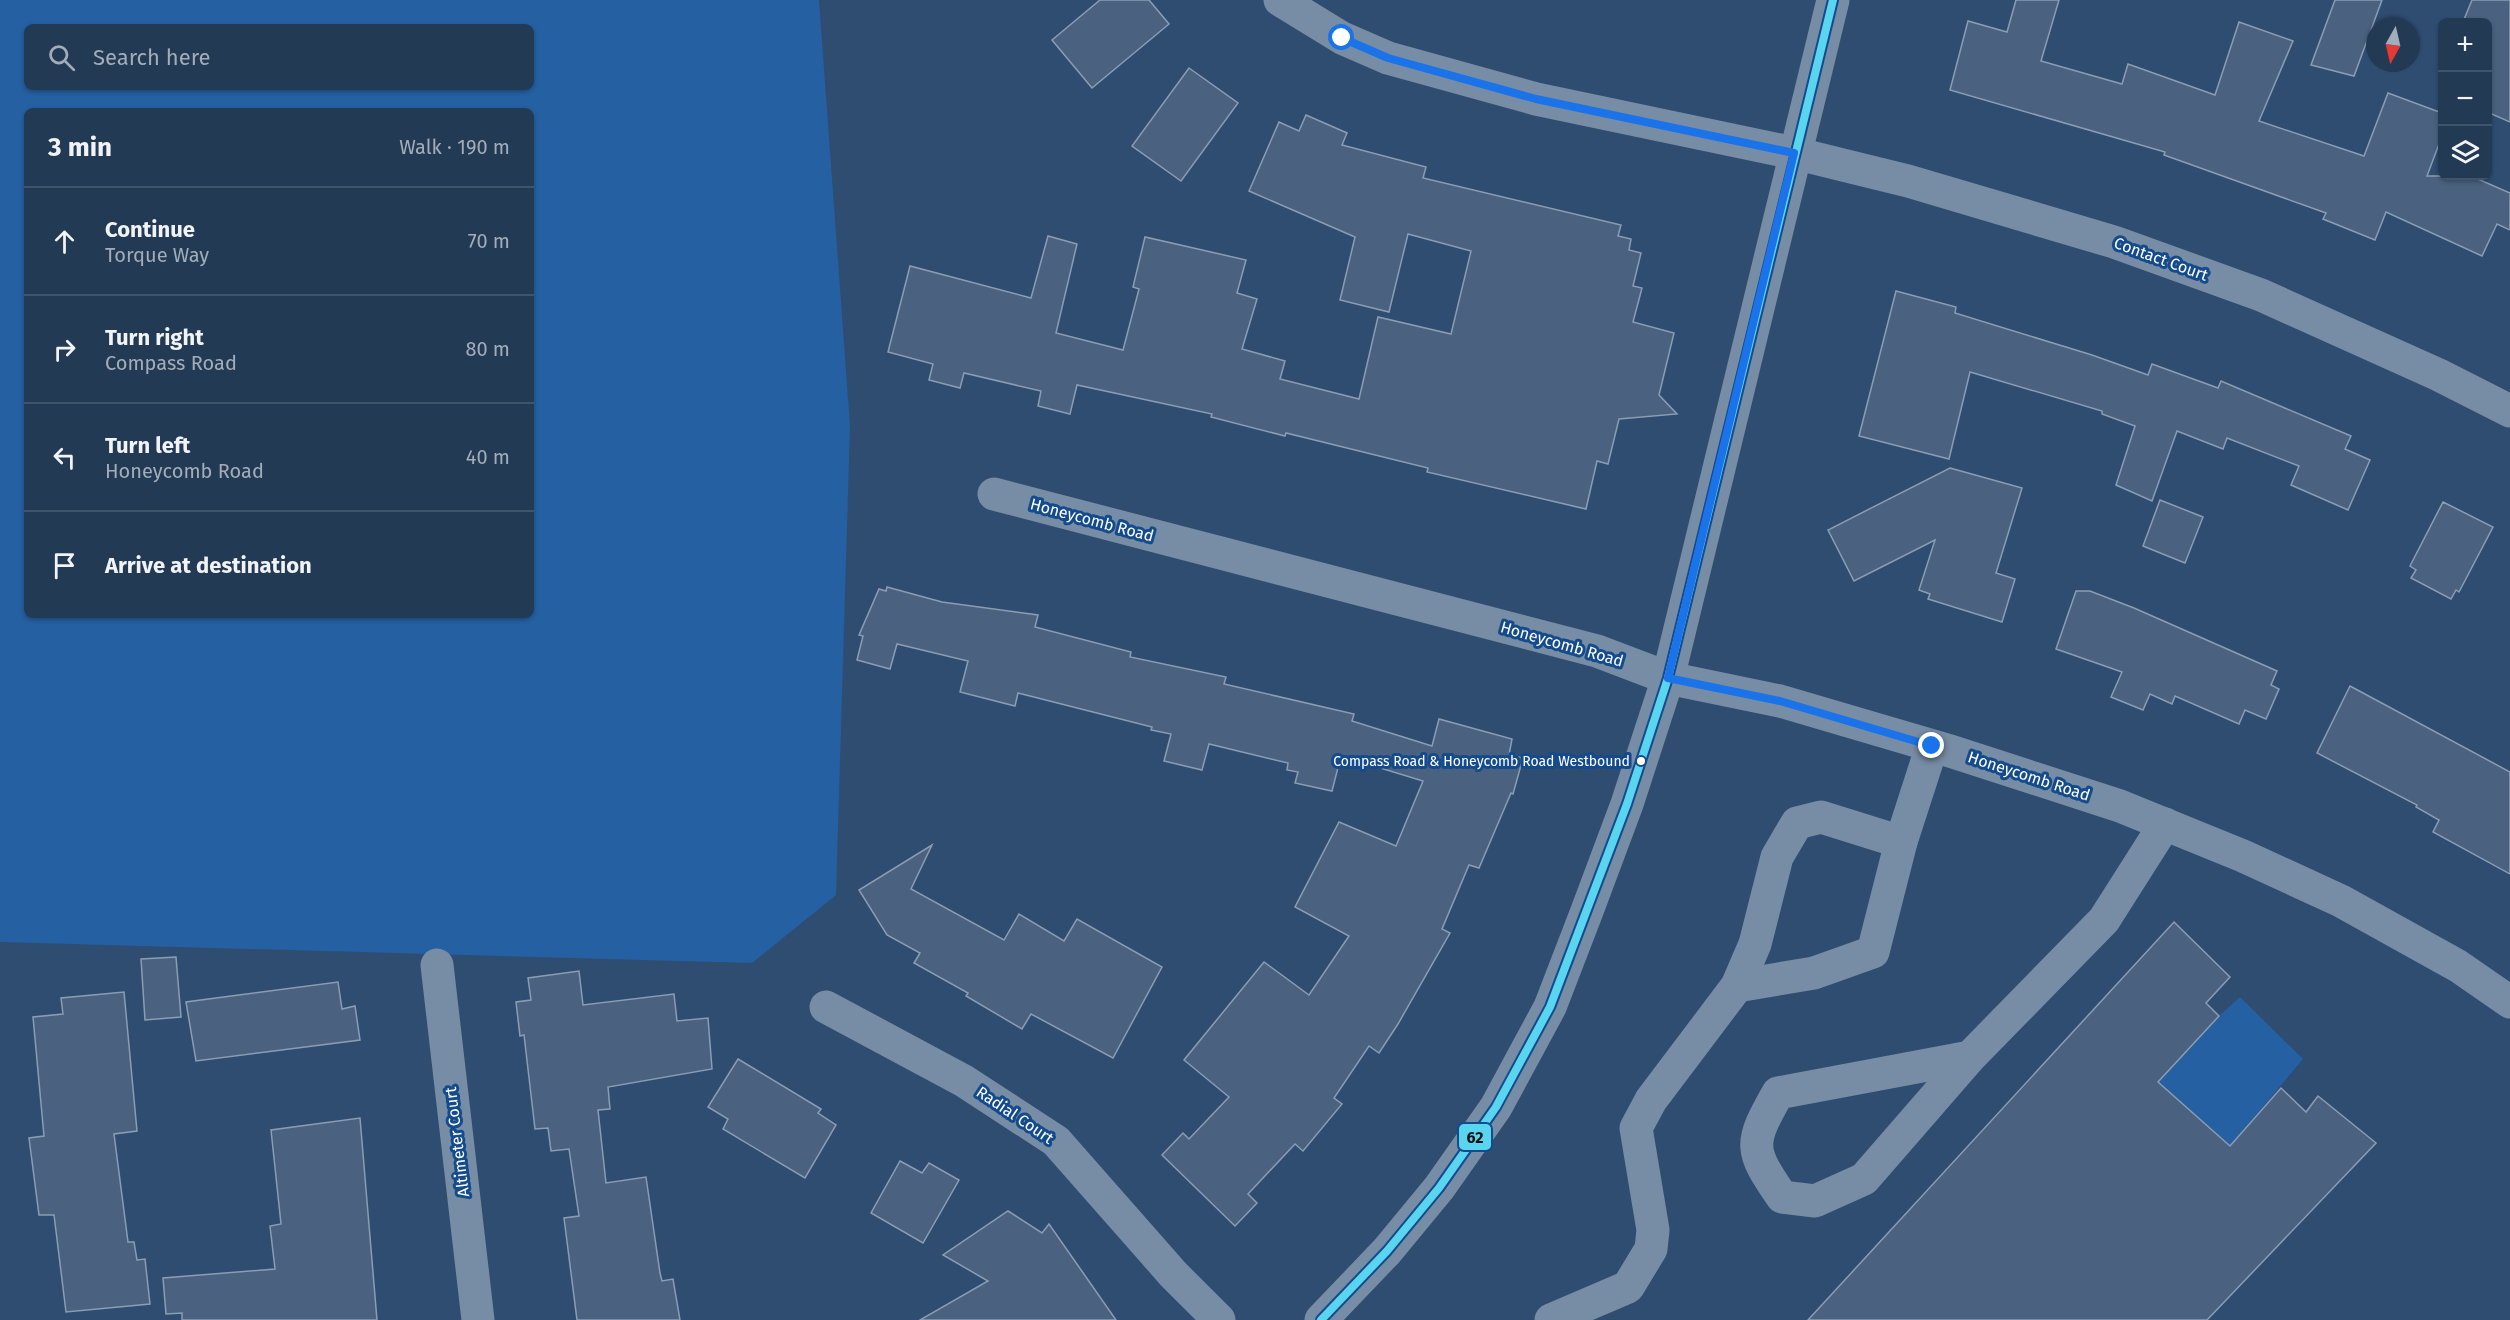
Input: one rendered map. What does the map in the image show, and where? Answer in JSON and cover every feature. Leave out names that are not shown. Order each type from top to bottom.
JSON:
[{"type":"street","name":"Contact Court","points":[[1280,0],[1342,38],[1388,58],[1536,99],[1794,153],[1908,181],[2124,246],[2261,295],[2439,375],[2510,411]]},
{"type":"street","points":[[1321,1320],[1387,1251],[1438,1188],[1496,1107],[1550,1007],[1627,804],[1668,678],[1833,0]]},
{"type":"street","name":"Honeycomb Road","points":[[994,494],[1597,651],[1668,678],[1780,701],[1932,746],[2120,806],[2243,856],[2341,901],[2458,966],[2510,1002]]},
{"type":"street","points":[[1737,986],[1814,973],[1873,952],[1901,842],[1932,746]]},
{"type":"street","points":[[1551,1320],[1628,1287],[1651,1249],[1653,1230],[1636,1128],[1651,1100],[1737,986],[1755,944],[1777,857],[1797,823],[1821,817],[1901,842]]},
{"type":"street","points":[[1970,1058],[1778,1093],[1757,1130],[1758,1163],[1782,1197],[1815,1201],[1864,1179],[1970,1058],[2103,921],[2165,824]]},
{"type":"street","name":"Altimeter Court","points":[[436,965],[478,1320]]},
{"type":"street","name":"Radial Court","points":[[826,1007],[964,1081],[1056,1141],[1173,1274],[1219,1320]]},
{"type":"shaded area","points":[[0,0],[819,0],[850,426],[836,895],[752,963],[0,942]]},
{"type":"shaded area","points":[[2240,997],[2303,1059],[2230,1146],[2158,1082],[2219,1016]]},
{"type":"building","points":[[1100,0],[1149,0],[1169,24],[1092,88],[1052,40]]},
{"type":"building","points":[[2016,0],[2059,0],[2041,61],[2122,84],[2128,64],[2215,95],[2239,22],[2293,41],[2259,121],[2364,156],[2388,93],[2438,112],[2438,147],[2427,176],[2438,176],[2438,180],[2480,180],[2510,193],[2510,230],[2497,224],[2482,256],[2386,212],[2375,240],[2323,219],[2326,213],[2164,155],[2165,152],[1950,90],[1968,21],[2007,32]]},
{"type":"building","points":[[2335,0],[2382,0],[2375,18],[2366,18],[2366,43],[2354,76],[2311,65]]},
{"type":"building","points":[[2472,0],[2510,0],[2510,122],[2492,114],[2492,18],[2465,18]]},
{"type":"building","points":[[1189,68],[1238,103],[1181,181],[1132,146]]},
{"type":"building","points":[[1306,115],[1347,133],[1342,145],[1426,167],[1423,178],[1621,225],[1618,236],[1631,239],[1629,250],[1641,253],[1633,286],[1642,288],[1633,322],[1674,333],[1659,395],[1677,414],[1619,419],[1608,464],[1597,461],[1586,509],[1427,472],[1428,468],[1286,433],[1285,436],[1211,417],[1212,414],[1077,385],[1070,414],[1038,406],[1041,391],[964,373],[960,388],[929,380],[933,364],[888,352],[910,266],[1031,298],[1048,236],[1077,244],[1056,333],[1123,350],[1139,289],[1133,287],[1145,237],[1246,260],[1237,293],[1257,299],[1242,349],[1285,361],[1280,379],[1359,399],[1378,317],[1451,334],[1471,251],[1408,234],[1389,312],[1340,300],[1355,237],[1249,191],[1279,122],[1299,131]]},
{"type":"building","points":[[1896,291],[1956,307],[1955,313],[2092,355],[2148,375],[2152,364],[2218,388],[2221,381],[2351,436],[2345,449],[2370,460],[2348,510],[2291,485],[2299,466],[2227,438],[2223,449],[2177,431],[2152,501],[2116,485],[2135,426],[2102,414],[2102,411],[1970,372],[1949,459],[1859,436]]},
{"type":"building","points":[[1950,468],[2022,488],[1996,573],[2015,579],[2002,622],[1928,599],[1930,594],[1919,590],[1935,540],[1854,581],[1828,530]]},
{"type":"building","points":[[2160,500],[2203,517],[2185,563],[2143,546]]},
{"type":"building","points":[[2443,502],[2493,527],[2459,592],[2456,590],[2451,599],[2411,578],[2416,570],[2410,566]]},
{"type":"building","points":[[887,587],[942,602],[1038,615],[1035,627],[1131,652],[1130,657],[1226,677],[1224,684],[1354,714],[1352,721],[1432,746],[1439,719],[1512,739],[1509,755],[1523,758],[1513,794],[1511,793],[1479,868],[1469,865],[1442,929],[1450,933],[1398,1024],[1379,1053],[1369,1046],[1334,1098],[1342,1104],[1303,1151],[1295,1144],[1248,1194],[1257,1203],[1235,1226],[1162,1155],[1183,1133],[1189,1139],[1229,1097],[1184,1060],[1264,962],[1309,995],[1349,936],[1295,907],[1339,822],[1396,846],[1423,781],[1341,756],[1332,791],[1295,783],[1298,772],[1287,770],[1288,763],[1209,744],[1202,770],[1164,761],[1171,734],[1151,730],[1152,727],[1018,693],[1015,706],[960,692],[968,661],[897,644],[890,669],[857,660],[863,636],[859,635],[879,589],[886,591]]},
{"type":"building","points":[[2076,591],[2090,591],[2134,608],[2277,671],[2271,685],[2279,689],[2266,719],[2245,710],[2239,724],[2175,696],[2172,704],[2150,694],[2143,710],[2111,697],[2122,672],[2056,649]]},
{"type":"building","points":[[2350,686],[2510,772],[2510,874],[2433,832],[2439,820],[2416,807],[2417,805],[2317,753]]},
{"type":"building","points":[[932,845],[911,889],[1004,940],[1019,914],[1064,941],[1077,919],[1162,967],[1113,1058],[1031,1014],[1022,1029],[966,996],[968,993],[914,963],[920,953],[887,935],[859,890]]},
{"type":"building","points":[[2174,922],[2230,977],[2206,1003],[2219,1016],[2158,1082],[2230,1146],[2281,1088],[2306,1112],[2318,1096],[2376,1143],[2207,1320],[1808,1320]]},
{"type":"building","points":[[176,957],[181,1017],[145,1020],[141,959]]},
{"type":"building","points":[[579,971],[583,1005],[674,994],[677,1021],[708,1018],[712,1069],[608,1087],[610,1109],[598,1110],[606,1183],[646,1177],[660,1273],[662,1281],[673,1279],[680,1320],[577,1320],[564,1218],[579,1216],[569,1149],[551,1151],[548,1128],[535,1129],[524,1035],[520,1036],[516,1002],[531,1000],[528,978]]},
{"type":"building","points":[[338,982],[342,1009],[355,1006],[360,1040],[196,1061],[186,1002]]},
{"type":"building","points":[[124,992],[137,1131],[114,1134],[128,1242],[134,1242],[137,1260],[145,1259],[150,1304],[66,1312],[54,1215],[39,1215],[29,1138],[44,1136],[33,1017],[63,1014],[61,998]]},
{"type":"building","points":[[738,1059],[821,1109],[818,1113],[836,1125],[805,1178],[723,1129],[728,1119],[708,1107]]},
{"type":"building","points":[[360,1118],[377,1320],[182,1320],[182,1313],[166,1314],[163,1278],[275,1269],[270,1226],[281,1224],[271,1130]]},
{"type":"building","points":[[900,1161],[922,1173],[929,1163],[959,1180],[923,1243],[871,1213]]},
{"type":"building","points":[[1008,1211],[1042,1233],[1049,1224],[1116,1320],[920,1320],[988,1281],[943,1255]]},
{"type":"transit line","name":"62","points":[[1321,1320],[1387,1251],[1439,1188],[1496,1107],[1550,1007],[1627,804],[1668,678],[1833,0]]},
{"type":"place","name":"Compass Road & Honeycomb Road Westbound","points":[[1641,761]]},
{"type":"route","points":[[1342,38],[1388,58],[1536,99],[1794,153],[1668,678],[1780,701],[1932,746]]}]
